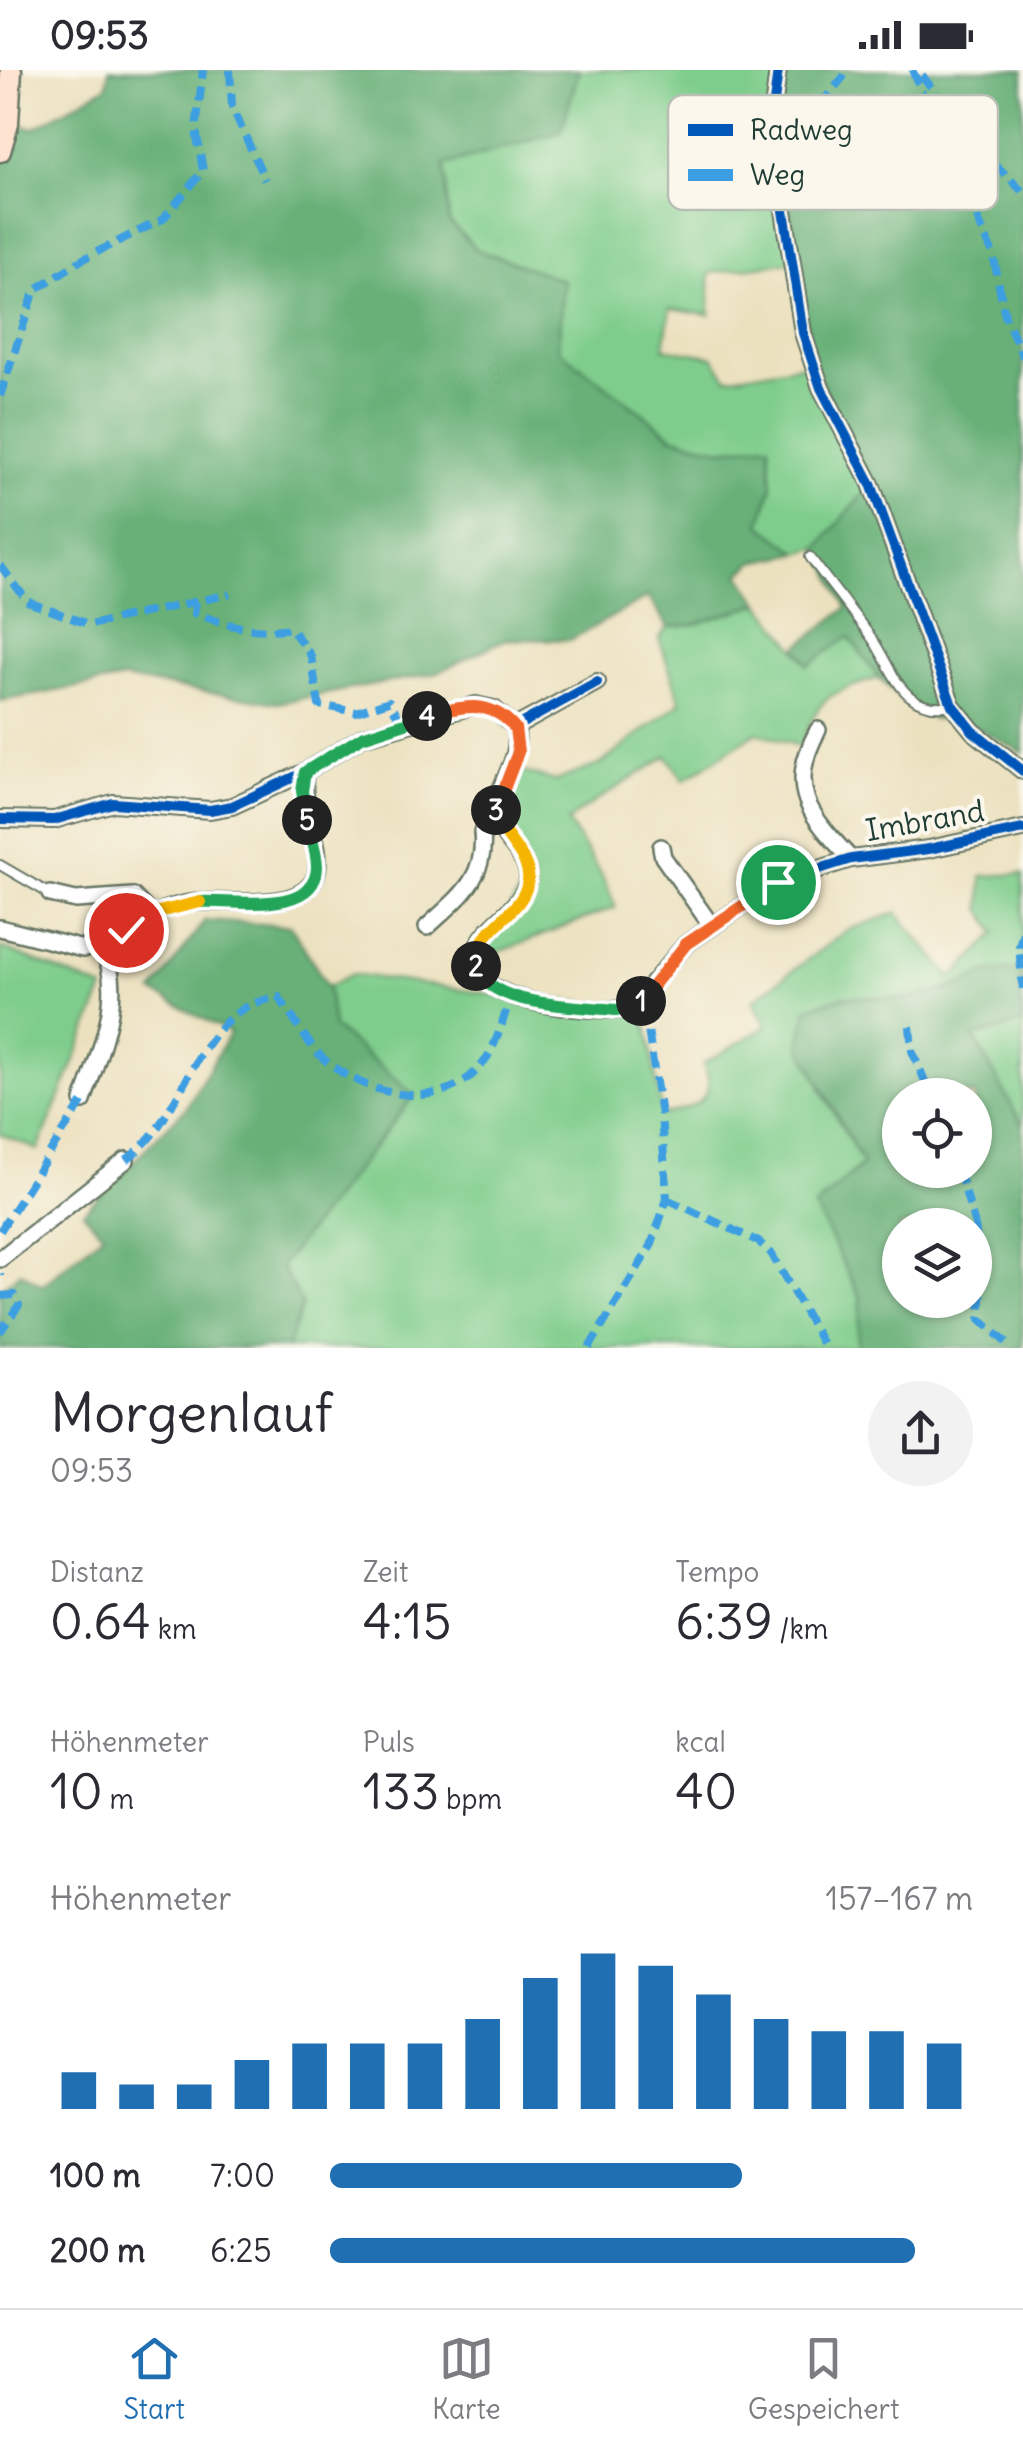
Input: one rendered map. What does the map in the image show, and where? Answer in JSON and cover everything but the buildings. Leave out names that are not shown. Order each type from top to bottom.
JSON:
[{"type":"street","points":[[0,151],[8,123],[11,70]]},
{"type":"street","name":"Imbrand","points":[[777,95],[778,70]]},
{"type":"street","name":"Imbrand","points":[[784,210],[803,333],[827,399],[871,484],[952,705],[972,731],[1023,770]]},
{"type":"street","points":[[515,728],[597,682]]},
{"type":"street","points":[[0,820],[54,820],[113,803],[210,810],[232,806],[305,772],[362,737],[448,710],[476,705],[494,709],[515,728],[518,752],[498,799],[497,822],[482,832],[482,866],[470,888],[427,927]]},
{"type":"street","name":"Imbrand","points":[[818,730],[804,755],[803,793],[822,829],[851,859]]},
{"type":"street","points":[[0,928],[83,949],[101,946],[150,914],[191,902],[295,898],[310,886],[317,870],[302,791],[305,772]]},
{"type":"street","name":"Imbrand","points":[[497,822],[527,868],[529,879],[524,893],[476,950],[480,976],[501,995],[631,1009],[638,1006],[673,956],[778,882],[851,859],[1023,829]]},
{"type":"street","points":[[661,847],[663,857],[711,926]]},
{"type":"street","points":[[50,894],[76,900],[133,896],[150,914]]},
{"type":"street","points":[[83,1101],[110,1008],[111,974],[101,946]]},
{"type":"street","points":[[0,1260],[126,1160]]},
{"type":"lane","points":[[810,557],[874,641],[888,673],[915,700],[935,708],[952,705]]},
{"type":"lane","points":[[0,865],[50,894]]},
{"type":"green space","points":[[109,70],[579,70],[561,132],[445,165],[449,222],[477,250],[563,280],[558,349],[673,437],[720,449],[769,444],[772,486],[760,524],[799,553],[754,562],[740,574],[760,603],[693,625],[668,627],[648,597],[570,640],[506,639],[437,673],[277,703],[123,679],[0,701],[0,151],[8,123],[34,128],[107,86]]},
{"type":"green space","points":[[579,70],[778,70],[780,95],[668,95],[668,210],[789,210],[793,261],[709,273],[710,315],[670,309],[664,348],[713,357],[727,378],[812,363],[871,484],[818,548],[799,553],[760,524],[772,486],[769,444],[720,449],[674,437],[558,349],[563,281],[477,250],[449,222],[444,165],[561,132]]},
{"type":"green space","points":[[778,70],[1023,70],[1023,753],[959,718],[933,719],[899,697],[879,678],[849,637],[808,665],[797,647],[847,608],[818,548],[871,484],[812,363],[790,210],[998,210],[998,95],[775,95]]},
{"type":"green space","points":[[760,603],[808,665],[849,636],[879,678],[827,699],[813,717],[801,747],[757,732],[684,780],[667,756],[579,812],[568,823],[600,872],[616,907],[475,961],[529,879],[497,822],[511,768],[555,781],[601,764],[681,702],[659,639],[668,627],[693,625]]},
{"type":"green space","points":[[1023,874],[1023,989],[1019,970],[914,998],[844,996],[820,1088],[863,1164],[815,1207],[861,1299],[856,1348],[287,1348],[302,1305],[281,1266],[414,1096],[333,1027],[328,987],[352,974],[510,997],[639,1006],[648,1030],[662,1115],[700,1100],[708,1086],[703,1064],[767,1026],[753,1000],[847,930],[897,913],[952,978],[996,933],[981,909],[982,876]]},
{"type":"green space","points":[[205,920],[291,926],[328,987],[333,1027],[414,1095],[281,1266],[302,1305],[287,1348],[0,1348],[0,1289],[21,1272],[42,1286],[103,1234],[83,1212],[186,1108],[230,1033],[153,992]]},
{"type":"green space","points":[[0,947],[104,989],[38,1150],[0,1134]]},
{"type":"green space","points":[[1020,969],[1023,1023],[974,1037],[1023,1126],[1023,1348],[856,1348],[861,1299],[815,1207],[863,1164],[800,1046],[807,1008],[844,996],[909,999],[958,987],[983,973]]},
{"type":"green space","points":[[1023,1023],[1023,1126],[974,1037]]},
{"type":"marked path","points":[[0,396],[35,290],[83,259],[163,219],[203,171],[196,130],[203,70]]},
{"type":"marked path","points":[[230,70],[232,107],[265,180]]},
{"type":"marked path","points":[[829,95],[849,70]]},
{"type":"marked path","points":[[912,70],[923,95]]},
{"type":"marked path","points":[[922,75],[937,95]]},
{"type":"marked path","points":[[998,167],[1023,192]]},
{"type":"marked path","points":[[974,210],[993,254],[1005,316],[1023,357]]},
{"type":"marked path","points":[[0,565],[28,602],[90,625],[230,594]]},
{"type":"marked path","points":[[196,602],[194,613],[230,625],[266,630],[291,628],[311,656],[319,705],[356,712],[389,701],[403,724]]},
{"type":"marked path","points":[[1023,932],[1019,946],[1023,989]]},
{"type":"marked path","points":[[126,1160],[160,1125],[209,1042],[224,1024],[249,1005],[278,996],[324,1059],[362,1083],[406,1095],[449,1089],[468,1079],[484,1062],[496,1039],[510,997]]},
{"type":"marked path","points":[[589,1348],[651,1246],[667,1199],[661,1115],[648,1030],[639,1006]]},
{"type":"marked path","points":[[910,1026],[912,1051],[924,1078]]},
{"type":"marked path","points":[[0,1231],[83,1101]]},
{"type":"marked path","points":[[964,1188],[970,1208]]},
{"type":"marked path","points":[[667,1199],[759,1242],[771,1253],[825,1348]]},
{"type":"marked path","points":[[0,1296],[14,1295],[19,1305],[0,1332]]},
{"type":"marked path","points":[[980,1318],[1012,1348]]},
{"type":"cycle path","points":[[775,95],[778,70]]},
{"type":"cycle path","points":[[784,210],[803,333],[821,388],[871,484],[952,705],[973,731],[1023,771]]},
{"type":"cycle path","points":[[0,819],[54,820],[113,803],[210,810],[232,806],[305,772],[362,737],[476,705],[494,709],[515,727],[597,682]]},
{"type":"cycle path","points":[[515,727],[516,751],[500,793],[497,816],[526,866],[527,884],[517,902],[480,942],[476,951],[477,970],[489,984],[535,1002],[631,1009],[686,944],[778,882],[851,859],[929,849],[1023,829]]},
{"type":"route","points":[[126,930],[150,914],[191,902],[270,902],[295,898],[310,886],[317,870],[302,791],[305,772],[362,737],[476,705],[494,709],[515,728],[518,752],[498,799],[497,822],[527,868],[529,879],[524,893],[476,950],[477,970],[492,990],[510,997],[631,1009],[638,1006],[686,944],[778,882]]}]
